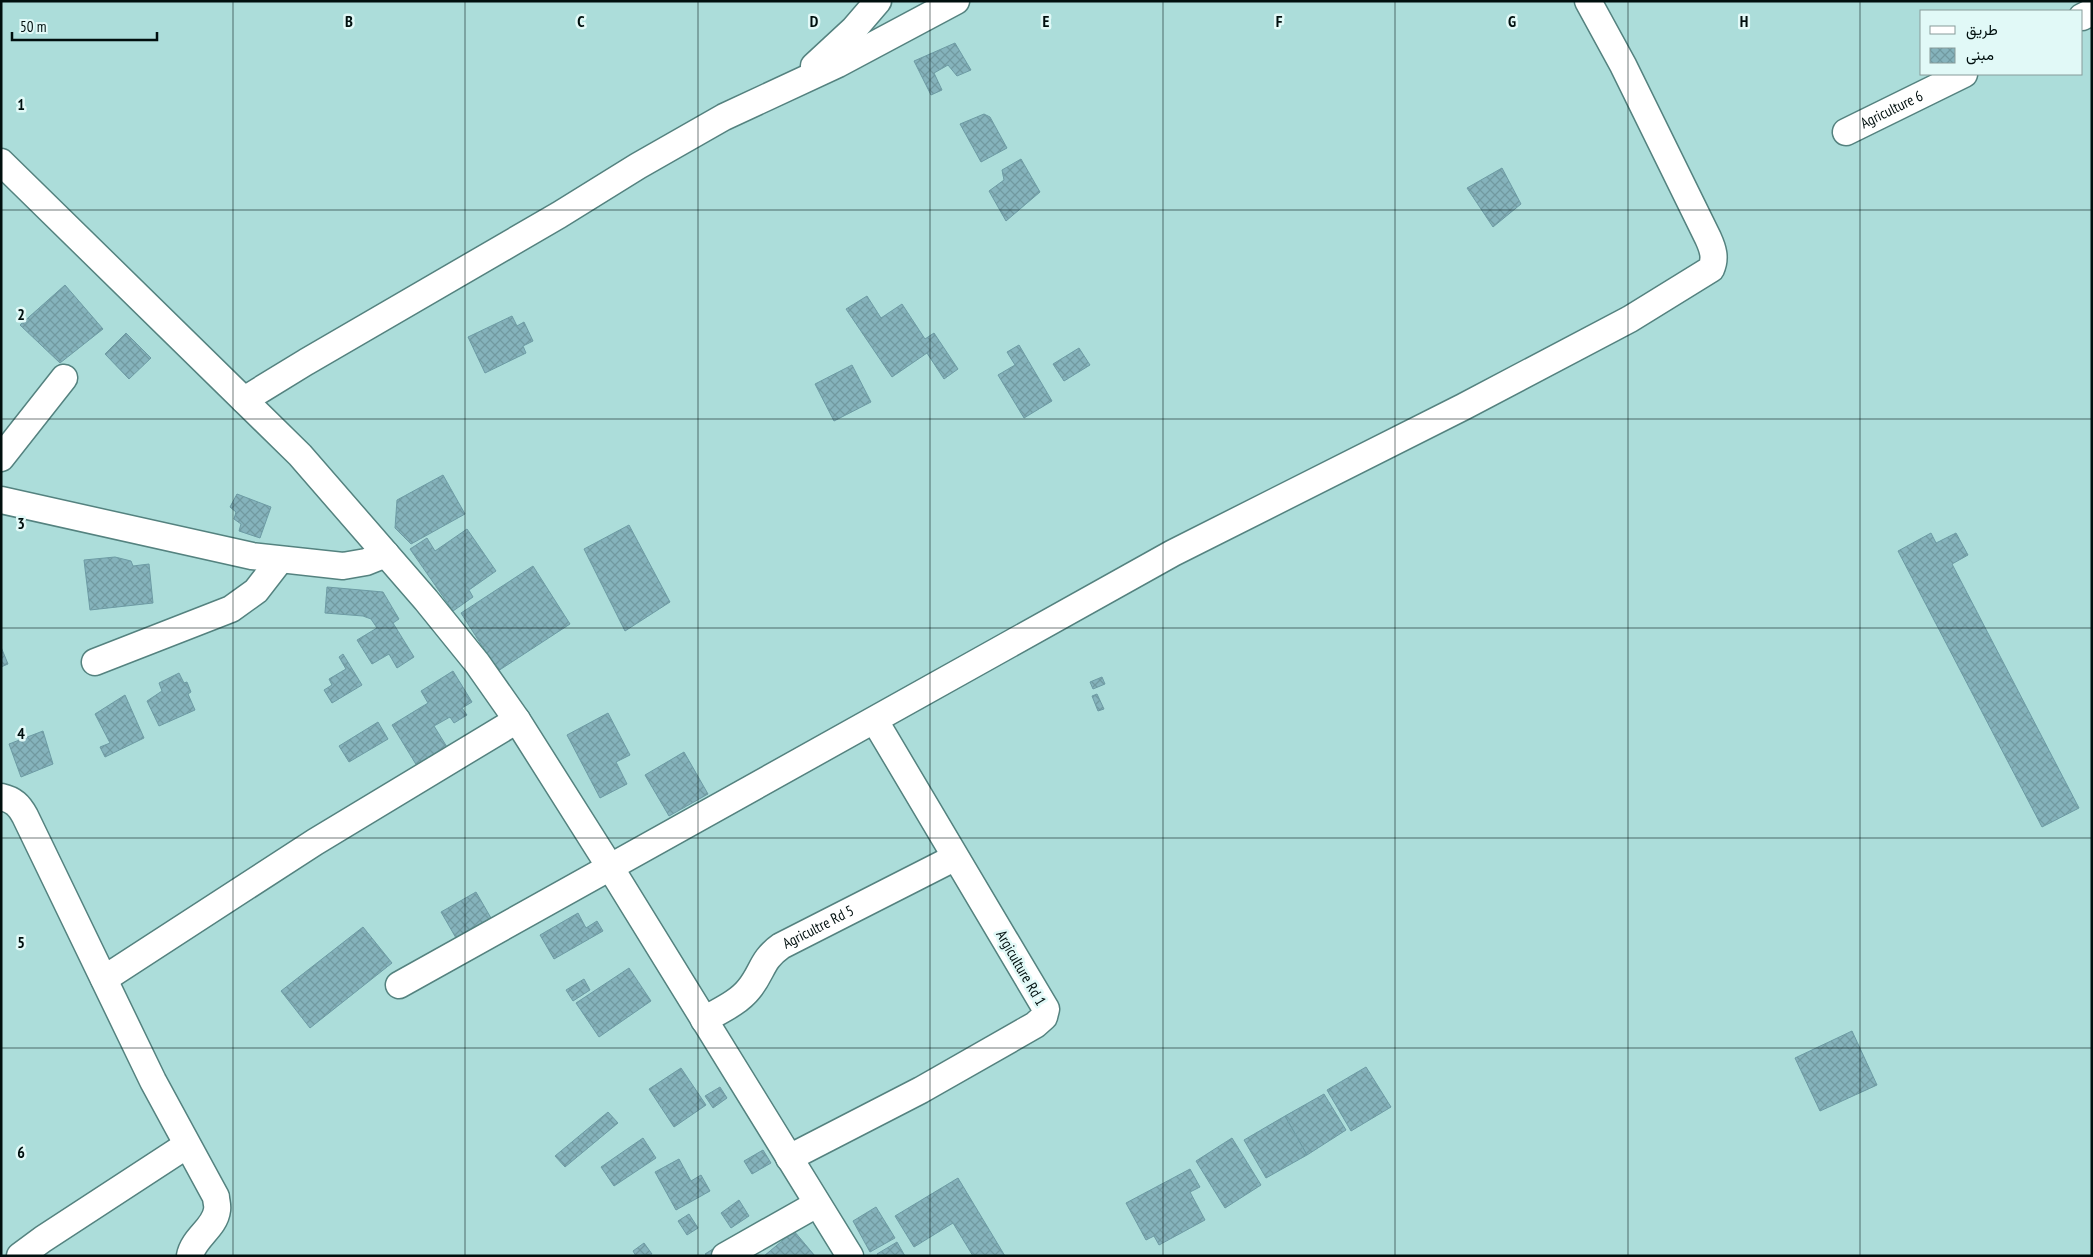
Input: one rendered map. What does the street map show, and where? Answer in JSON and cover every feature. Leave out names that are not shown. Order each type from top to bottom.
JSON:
[{"type":"street","points":[[794,85],[854,30],[878,1]]},
{"type":"street","points":[[244,400],[724,117],[794,85],[956,1]]},
{"type":"street","points":[[399,985],[1173,554],[1445,416],[1630,318],[1710,269],[1714,262],[1714,252],[1708,238],[1627,74],[1588,1]]},
{"type":"street","name":"Agriculture 6","points":[[1846,132],[1962,75]]},
{"type":"street","points":[[1,162],[300,455],[426,600],[477,663],[517,720],[610,867],[850,1256]]},
{"type":"street","points":[[1,458],[64,378]]},
{"type":"street","points":[[1,500],[252,556],[280,560],[343,566],[366,562],[386,554]]},
{"type":"street","points":[[95,662],[231,609],[256,591],[280,560]]},
{"type":"street","points":[[104,979],[315,842],[517,720]]},
{"type":"street","name":"Argiculture Rd 1","points":[[789,1158],[921,1090],[1035,1024],[1044,1017],[1046,1009],[1042,999],[954,858],[875,721]]},
{"type":"street","points":[[1,797],[11,800],[18,805],[25,816],[153,1081],[216,1198],[218,1210],[211,1223],[191,1249],[190,1256]]},
{"type":"street","name":"Agricultre Rd 5","points":[[704,1020],[745,994],[753,984],[764,960],[777,949],[954,858]]},
{"type":"street","points":[[20,1256],[43,1238],[187,1145]]},
{"type":"street","points":[[725,1256],[817,1204]]},
{"type":"building","points":[[955,43],[971,70],[957,76],[948,65],[934,73],[942,90],[931,95],[914,61]]},
{"type":"building","points":[[984,114],[990,117],[1007,148],[981,162],[960,124]]},
{"type":"building","points":[[1021,159],[1040,192],[1006,221],[989,191],[1004,180],[1002,170]]},
{"type":"building","points":[[1502,168],[1521,204],[1493,227],[1467,188]]},
{"type":"building","points":[[65,285],[103,329],[60,363],[20,325]]},
{"type":"building","points":[[867,296],[881,318],[902,304],[925,339],[934,333],[958,369],[944,379],[927,353],[892,377],[846,309]]},
{"type":"building","points":[[512,316],[517,326],[524,322],[533,341],[523,346],[526,353],[485,373],[468,337]]},
{"type":"building","points":[[126,333],[151,358],[129,379],[105,354]]},
{"type":"building","points":[[1019,345],[1052,401],[1024,418],[998,375],[1015,365],[1007,352]]},
{"type":"building","points":[[1079,348],[1090,365],[1064,381],[1053,364]]},
{"type":"building","points":[[852,365],[871,402],[834,421],[815,384]]},
{"type":"building","points":[[443,475],[465,514],[411,544],[395,528],[397,500]]},
{"type":"building","points":[[237,494],[271,507],[260,538],[239,531],[241,524],[234,519],[236,512],[230,507]]},
{"type":"building","points":[[629,525],[670,602],[625,631],[584,549]]},
{"type":"building","points":[[467,529],[496,571],[469,590],[473,597],[453,611],[410,549],[427,538],[435,551]]},
{"type":"building","points":[[1931,533],[1936,543],[1956,533],[1968,555],[1952,564],[2079,808],[2042,827],[1898,551]]},
{"type":"building","points":[[115,557],[131,561],[133,566],[149,564],[153,603],[90,610],[84,560]]},
{"type":"building","points":[[533,566],[570,624],[498,671],[461,613]]},
{"type":"building","points":[[327,587],[383,592],[399,619],[393,623],[414,657],[397,668],[389,654],[372,664],[357,640],[377,628],[371,619],[363,616],[325,613]]},
{"type":"building","points":[[1,647],[8,664],[1,667]]},
{"type":"building","points":[[343,654],[362,685],[332,703],[324,690],[332,685],[329,679],[346,669],[339,657]]},
{"type":"building","points":[[453,671],[472,702],[462,708],[467,715],[454,723],[450,717],[434,726],[447,747],[417,766],[392,725],[428,703],[421,691]]},
{"type":"building","points":[[179,673],[184,683],[187,682],[191,692],[188,694],[195,710],[159,726],[147,701],[162,691],[159,683]]},
{"type":"building","points":[[1102,677],[1105,684],[1093,689],[1090,682]]},
{"type":"building","points":[[1097,694],[1104,709],[1098,711],[1092,696]]},
{"type":"building","points":[[125,695],[144,738],[105,757],[100,747],[110,743],[95,714]]},
{"type":"building","points":[[608,713],[630,755],[616,762],[627,784],[600,798],[567,735]]},
{"type":"building","points":[[378,722],[388,739],[349,762],[339,746]]},
{"type":"building","points":[[43,731],[53,764],[21,777],[9,744]]},
{"type":"building","points":[[684,752],[708,794],[669,816],[645,775]]},
{"type":"building","points":[[476,892],[491,918],[456,938],[441,912]]},
{"type":"building","points":[[578,913],[586,928],[597,921],[603,931],[554,959],[540,935]]},
{"type":"building","points":[[363,927],[392,963],[310,1028],[281,991]]},
{"type":"building","points":[[629,968],[651,1001],[599,1037],[576,1003]]},
{"type":"building","points":[[584,979],[590,990],[573,1001],[566,990]]},
{"type":"building","points":[[1852,1031],[1877,1085],[1820,1111],[1795,1058]]},
{"type":"building","points":[[1366,1067],[1391,1107],[1351,1131],[1327,1090]]},
{"type":"building","points":[[681,1068],[706,1105],[674,1127],[649,1089]]},
{"type":"building","points":[[720,1087],[727,1098],[713,1108],[705,1096]]},
{"type":"building","points":[[1324,1094],[1346,1130],[1307,1155],[1285,1116]]},
{"type":"building","points":[[608,1112],[618,1123],[565,1167],[555,1156]]},
{"type":"building","points":[[1285,1116],[1307,1155],[1266,1178],[1244,1140]]},
{"type":"building","points":[[643,1138],[656,1158],[614,1186],[601,1167]]},
{"type":"building","points":[[1232,1138],[1261,1185],[1225,1208],[1196,1161]]},
{"type":"building","points":[[763,1150],[771,1163],[752,1174],[744,1161]]},
{"type":"building","points":[[679,1159],[691,1181],[701,1175],[710,1191],[676,1210],[655,1172]]},
{"type":"building","points":[[1190,1169],[1200,1187],[1190,1192],[1205,1220],[1159,1245],[1154,1236],[1146,1240],[1126,1203]]},
{"type":"building","points":[[958,1178],[1005,1256],[973,1256],[953,1223],[914,1247],[895,1216]]},
{"type":"building","points":[[739,1200],[749,1216],[731,1228],[721,1213]]},
{"type":"building","points":[[876,1207],[895,1238],[870,1252],[853,1221]]},
{"type":"building","points":[[689,1214],[698,1228],[687,1235],[678,1221]]},
{"type":"building","points":[[794,1231],[815,1256],[764,1256]]},
{"type":"building","points":[[897,1242],[905,1256],[878,1256],[877,1254]]},
{"type":"building","points":[[644,1243],[652,1254],[636,1256],[633,1251]]},
{"type":"building","points":[[716,1247],[721,1256],[707,1256],[705,1254]]}]
